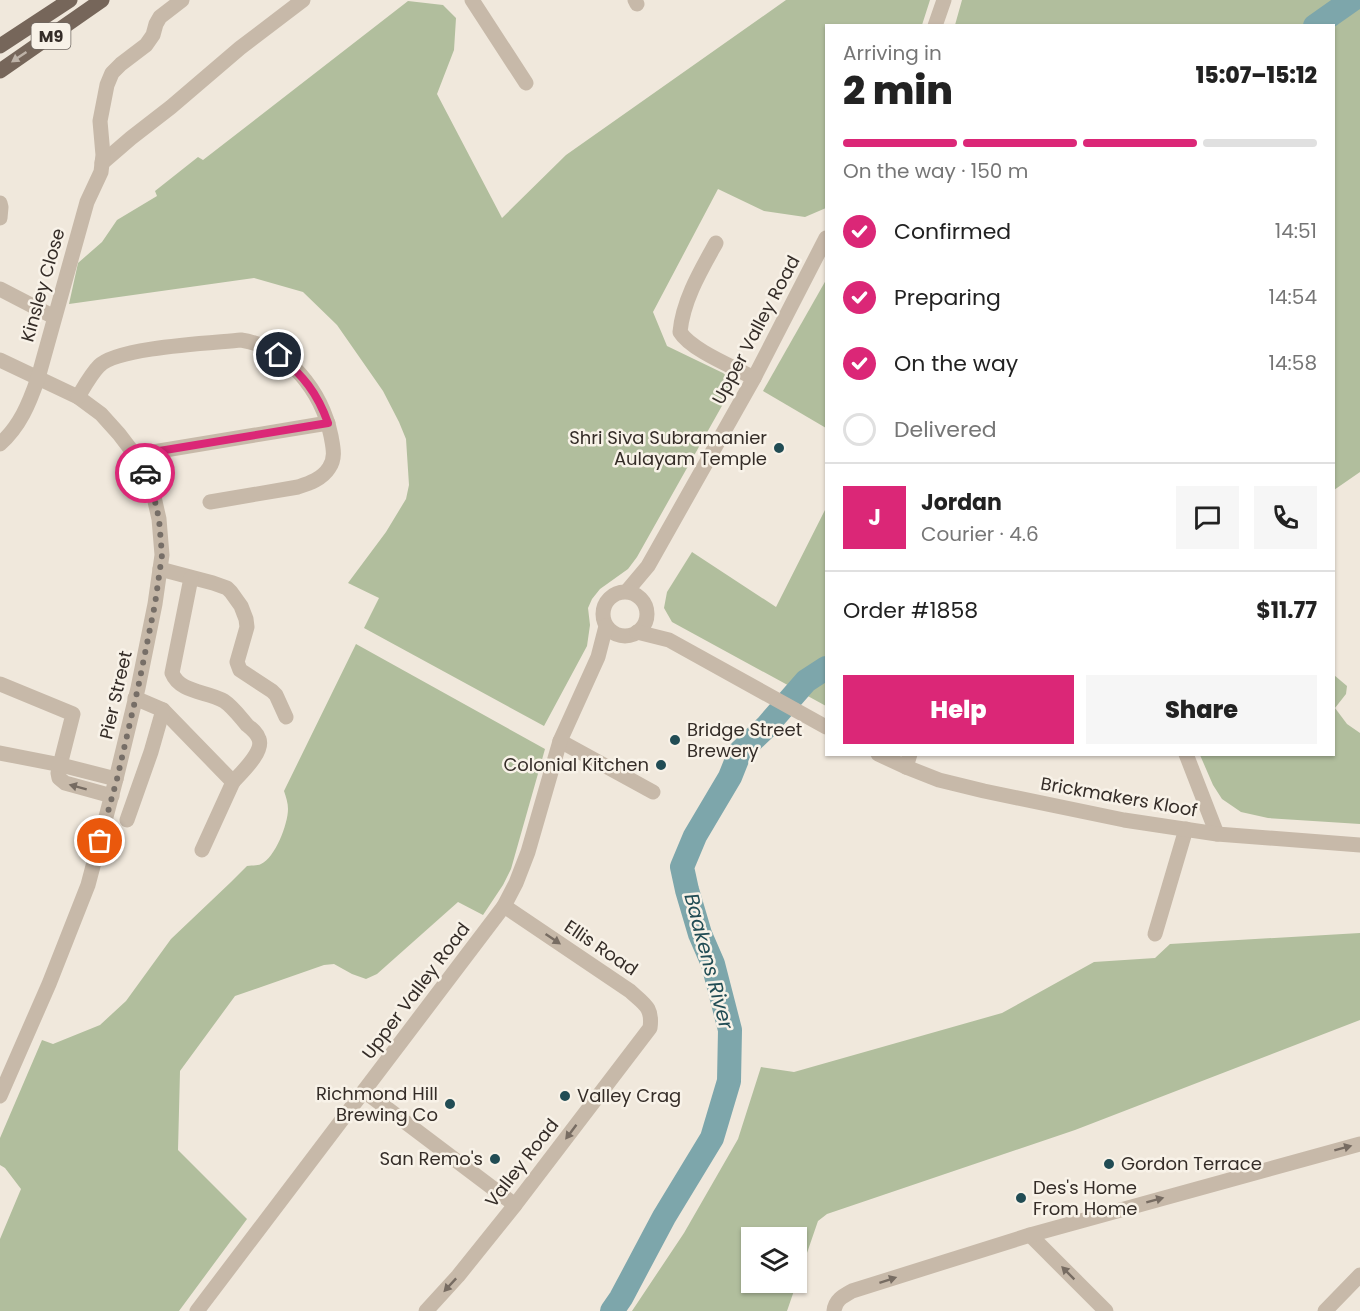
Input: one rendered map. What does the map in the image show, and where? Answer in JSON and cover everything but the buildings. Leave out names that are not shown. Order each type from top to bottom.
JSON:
[{"type":"main road","name":"M9","points":[[0,46],[70,0]]},
{"type":"main road","name":"M9","points":[[0,70],[102,0]]},
{"type":"street","points":[[102,163],[100,121],[107,85],[112,73],[146,45],[160,17],[182,0]]},
{"type":"street","points":[[102,163],[240,48],[303,0]]},
{"type":"street","points":[[472,0],[526,82]]},
{"type":"street","points":[[936,24],[944,0]]},
{"type":"street","name":"Kinsley Close","points":[[0,444],[20,422],[29,404],[87,202],[101,172],[102,163]]},
{"type":"street","points":[[0,203],[0,218]]},
{"type":"street","name":"Upper Valley Road","points":[[634,594],[754,378],[825,240]]},
{"type":"street","points":[[716,243],[693,285],[680,332],[700,350],[754,378]]},
{"type":"street","points":[[0,289],[54,317]]},
{"type":"street","points":[[78,397],[99,365],[108,359],[150,349],[241,340],[253,342],[279,355],[298,372],[318,398],[328,423],[334,451],[329,469],[321,477],[298,487],[210,502]]},
{"type":"street","name":"Pier Street","points":[[0,360],[78,397],[101,414],[119,434],[135,455],[154,497],[159,519],[162,555],[155,604],[117,779],[88,885],[50,984],[0,1096]]},
{"type":"street","points":[[135,455],[328,423]]},
{"type":"street","points":[[160,569],[213,583],[231,592],[241,606],[247,627],[237,658],[237,666],[276,695],[286,717]]},
{"type":"street","points":[[191,578],[171,673],[181,685],[223,700],[258,735],[261,742],[259,751],[233,782],[201,850]]},
{"type":"street","points":[[634,594],[645,603],[647,615],[645,623],[632,635],[613,632],[606,626],[604,619],[603,612],[608,599],[613,595],[634,594]]},
{"type":"street","points":[[647,615],[669,640]]},
{"type":"street","name":"Upper Valley Road","points":[[197,1311],[504,906],[528,852],[560,741],[598,657],[606,626]]},
{"type":"street","points":[[637,632],[669,640],[821,724]]},
{"type":"street","name":"Upper Valley Road","points":[[598,657],[621,635]]},
{"type":"street","points":[[0,684],[72,714],[58,776],[61,782],[112,796]]},
{"type":"street","points":[[135,698],[163,710],[233,782]]},
{"type":"street","points":[[127,820],[163,710]]},
{"type":"street","points":[[560,741],[653,792]]},
{"type":"street","points":[[0,753],[117,779]]},
{"type":"street","name":"Brickmakers Kloof","points":[[887,756],[908,761],[939,780],[1124,819],[1217,834],[1360,845]]},
{"type":"street","points":[[1187,756],[1217,834]]},
{"type":"street","points":[[1155,934],[1186,829]]},
{"type":"street","name":"Ellis Road","points":[[504,906],[630,991],[647,1006],[652,1016],[650,1028],[645,1036]]},
{"type":"street","name":"Valley Road","points":[[426,1311],[458,1276],[515,1205],[645,1036]]},
{"type":"street","points":[[364,1090],[515,1205]]},
{"type":"street","points":[[835,1307],[839,1298],[852,1291],[1030,1235],[1360,1144]]},
{"type":"street","points":[[1030,1235],[1106,1311]]},
{"type":"street","points":[[1325,1311],[1360,1275]]},
{"type":"green space","points":[[786,0],[930,0],[922,24],[825,24],[825,208],[805,217],[764,211],[718,189],[653,312],[667,346],[723,373],[730,379],[732,388],[637,557],[628,569],[600,589],[592,599],[588,608],[590,625],[587,646],[544,726],[364,628],[379,598],[348,583],[386,532],[406,499],[409,485],[406,439],[383,391],[337,325],[303,292],[254,278],[69,304],[78,263],[102,242],[117,220],[157,196],[155,191],[198,157],[203,160],[408,1],[443,5],[456,18],[454,50],[437,94],[502,218],[566,155]]},
{"type":"green space","points":[[962,0],[1360,0],[1360,472],[1335,489],[1335,24],[955,24]]},
{"type":"green space","points":[[825,282],[825,427],[763,391]]},
{"type":"green space","points":[[825,510],[825,705],[672,622],[664,608],[667,592],[692,552],[776,607]]},
{"type":"green space","points":[[356,644],[545,749],[511,869],[503,885],[483,915],[458,902],[377,974],[366,979],[334,964],[324,965],[235,996],[180,1071],[178,1150],[247,1219],[179,1311],[0,1311],[0,1239],[21,1189],[0,1165],[0,1138],[42,1040],[53,1044],[100,1025],[126,1001],[171,939],[247,866],[261,864],[271,855],[280,840],[287,815],[288,804],[284,791]]},
{"type":"green space","points":[[1335,676],[1347,686],[1346,694],[1335,708]]},
{"type":"green space","points":[[1335,708],[1347,724],[1360,733],[1360,824],[1268,818],[1241,812],[1222,799],[1200,756],[1335,756]]},
{"type":"green space","points":[[1360,933],[1360,1020],[1075,1130],[827,1214],[818,1221],[807,1253],[807,1227],[741,1227],[741,1293],[793,1293],[787,1311],[632,1311],[684,1233],[738,1139],[761,1067],[794,1072],[1002,1013],[1094,962],[1155,958],[1170,944]]},
{"type":"waterway","name":"Baakens River","points":[[1318,24],[1352,0]]},
{"type":"waterway","name":"Baakens River","points":[[612,1311],[664,1217],[712,1138],[729,1081],[730,1030],[713,964],[700,934],[682,867],[695,836],[730,777],[740,752],[766,727],[806,681],[825,669]]},
{"type":"way so far","points":[[100,841],[138,688],[155,604],[162,555],[159,519],[145,473]]},
{"type":"place","name":"Shri Siva Subramanier Aulayam Temple","points":[[779,448]]},
{"type":"place","name":"Bridge Street Brewery","points":[[675,740]]},
{"type":"place","name":"Colonial Kitchen","points":[[661,765]]},
{"type":"place","name":"Valley Crag","points":[[565,1096]]},
{"type":"place","name":"Richmond Hill Brewing Co","points":[[450,1104]]},
{"type":"place","name":"San Remo's","points":[[495,1159]]},
{"type":"place","name":"Gordon Terrace","points":[[1109,1164]]},
{"type":"place","name":"Des's Home From Home","points":[[1021,1198]]},
{"type":"route","points":[[145,473],[135,455],[328,423],[318,398],[298,372],[279,355]]}]
